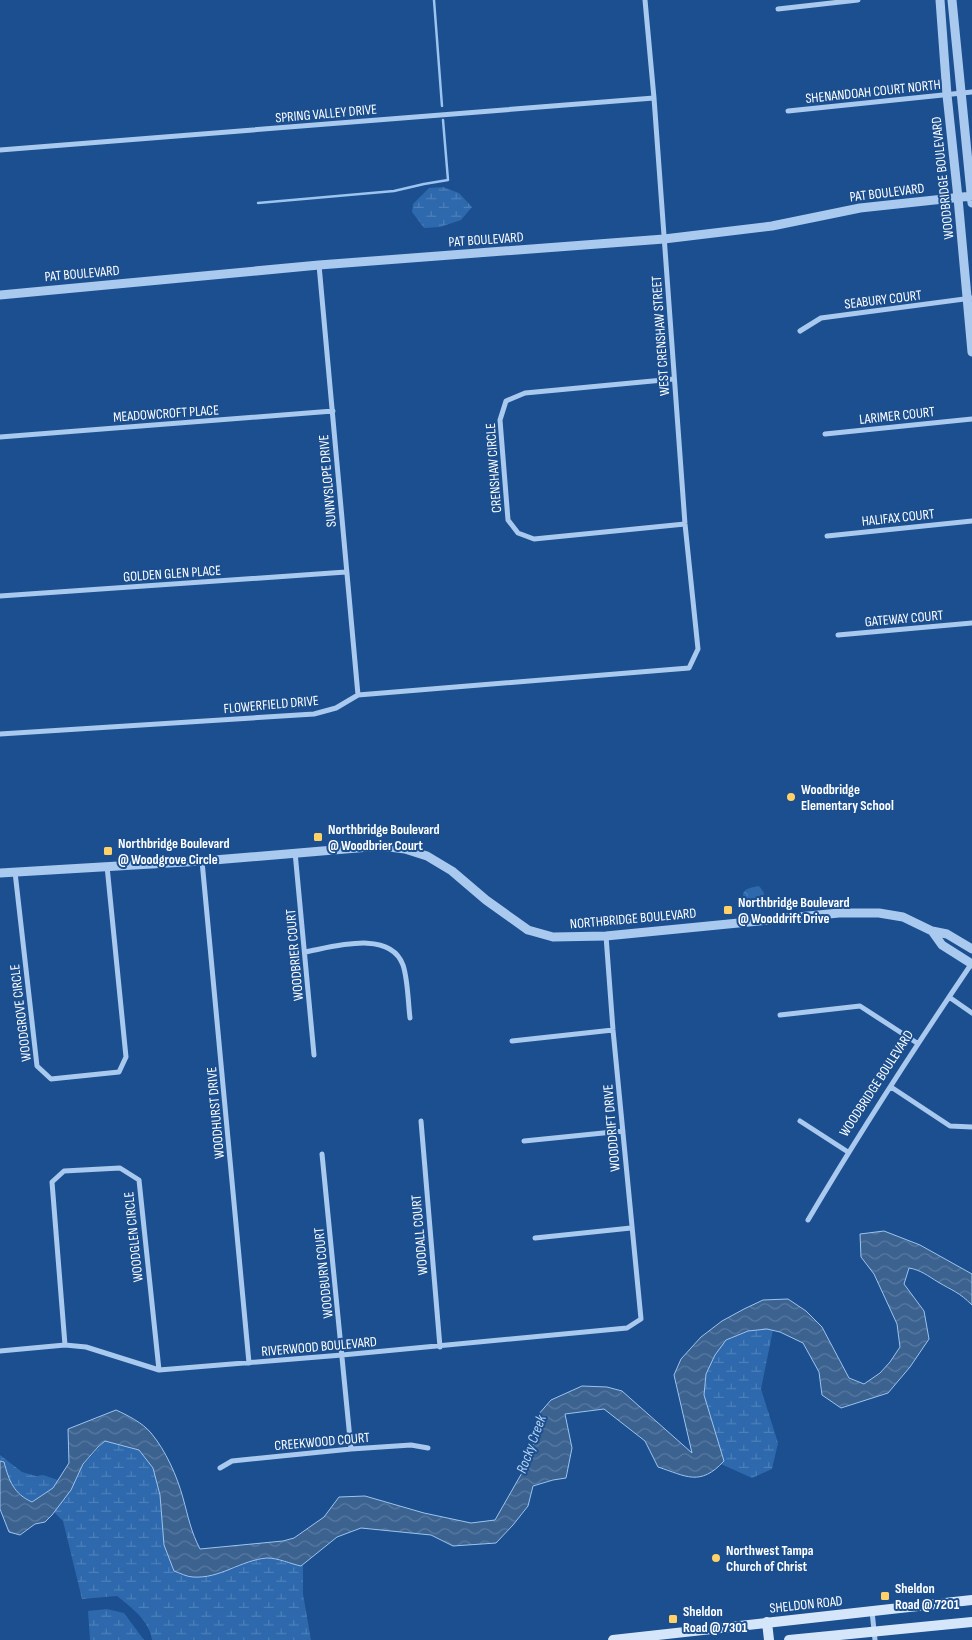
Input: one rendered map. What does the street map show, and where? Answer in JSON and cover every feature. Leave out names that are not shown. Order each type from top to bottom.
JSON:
[{"type":"main road","name":"SHELDON ROAD","points":[[613,1640],[637,1639],[767,1622],[972,1600]]},
{"type":"main road","points":[[767,1622],[769,1640]]},
{"type":"main road","points":[[789,1640],[874,1636],[972,1622]]},
{"type":"street","name":"WEST CRENSHAW STREET","points":[[645,0],[654,98],[685,524],[698,648],[689,668]]},
{"type":"street","points":[[778,10],[858,0]]},
{"type":"street","name":"WOODBRIDGE BOULEVARD","points":[[940,0],[947,95],[969,299],[972,352]]},
{"type":"street","name":"WOODBRIDGE BOULEVARD","points":[[952,0],[972,202]]},
{"type":"street","name":"SHENANDOAH COURT NORTH","points":[[788,111],[972,92]]},
{"type":"street","name":"SPRING VALLEY DRIVE","points":[[0,150],[654,98]]},
{"type":"street","name":"PAT BOULEVARD","points":[[0,295],[319,265],[664,239],[772,226],[860,208],[972,196]]},
{"type":"street","name":"SUNNYSLOPE DRIVE","points":[[319,265],[358,694]]},
{"type":"street","name":"SEABURY COURT","points":[[800,331],[821,318],[969,299]]},
{"type":"street","name":"CRENSHAW CIRCLE","points":[[674,379],[525,393],[506,401],[500,420],[508,520],[518,533],[534,539],[685,524]]},
{"type":"street","name":"MEADOWCROFT PLACE","points":[[0,438],[333,411]]},
{"type":"street","name":"LARIMER COURT","points":[[825,434],[972,419]]},
{"type":"street","name":"HALIFAX COURT","points":[[827,536],[972,521]]},
{"type":"street","name":"GOLDEN GLEN PLACE","points":[[0,596],[346,572]]},
{"type":"street","name":"GATEWAY COURT","points":[[838,635],[972,623]]},
{"type":"street","name":"FLOWERFIELD DRIVE","points":[[0,734],[314,714],[336,708],[358,694],[689,668]]},
{"type":"street","name":"NORTHBRIDGE BOULEVARD","points":[[0,873],[381,846],[426,856],[452,871],[486,900],[528,930],[553,937],[606,936],[701,926],[879,912],[902,917],[932,931],[947,934],[972,949]]},
{"type":"street","name":"WOODBRIER COURT","points":[[295,852],[314,1055]]},
{"type":"street","name":"WOODHURST DRIVE","points":[[202,860],[249,1363]]},
{"type":"street","name":"WOODGROVE CIRCLE","points":[[15,872],[37,1066],[51,1079],[119,1072],[126,1057],[107,866]]},
{"type":"street","name":"NORTHBRIDGE BOULEVARD","points":[[932,931],[942,945],[972,963]]},
{"type":"street","name":"WOODDRIFT DRIVE","points":[[606,936],[640,1319]]},
{"type":"street","points":[[305,952],[364,942],[384,945],[397,953],[403,965],[410,1018]]},
{"type":"street","name":"WOODBRIDGE BOULEVARD","points":[[808,1220],[848,1152],[891,1088],[917,1043],[972,963]]},
{"type":"street","points":[[949,997],[972,1013]]},
{"type":"street","points":[[780,1014],[860,1006],[917,1043]]},
{"type":"street","points":[[512,1041],[613,1030]]},
{"type":"street","points":[[891,1088],[950,1126],[972,1127]]},
{"type":"street","points":[[800,1121],[848,1152]]},
{"type":"street","name":"WOODALL COURT","points":[[421,1122],[440,1346]]},
{"type":"street","points":[[524,1141],[623,1131]]},
{"type":"street","name":"WOODBURN COURT","points":[[322,1154],[351,1449]]},
{"type":"street","name":"WOODGLEN CIRCLE","points":[[65,1345],[52,1182],[64,1171],[120,1168],[139,1180],[159,1370]]},
{"type":"street","points":[[535,1238],[631,1228]]},
{"type":"street","name":"RIVERWOOD BOULEVARD","points":[[0,1351],[65,1345],[86,1347],[159,1370],[342,1356],[627,1328],[640,1319]]},
{"type":"street","name":"CREEKWOOD COURT","points":[[220,1468],[232,1460],[411,1445],[428,1448]]},
{"type":"street","points":[[872,1610],[874,1636]]},
{"type":"green space","points":[[443,187],[459,193],[472,207],[461,220],[440,227],[424,228],[412,212],[413,204],[429,188]]},
{"type":"green space","points":[[758,886],[764,893],[763,900],[752,903],[748,902],[743,896],[744,891]]},
{"type":"green space","points":[[773,1330],[761,1389],[778,1443],[772,1469],[752,1478],[721,1464],[724,1461],[704,1395],[706,1374],[715,1355],[726,1340],[748,1331]]},
{"type":"green space","points":[[105,1441],[139,1450],[153,1468],[160,1495],[164,1545],[192,1577],[215,1574],[235,1568],[249,1561],[270,1558],[301,1566],[303,1564],[303,1594],[311,1640],[152,1640],[144,1620],[117,1596],[82,1599],[63,1521],[54,1512],[71,1490],[83,1465]]},
{"type":"green space","points":[[0,1455],[22,1472],[36,1476],[43,1475],[58,1480],[53,1488],[32,1502],[16,1491],[4,1463],[0,1461]]},
{"type":"green space","points":[[107,1609],[124,1613],[144,1640],[90,1640],[88,1611]]},
{"type":"water","points":[[884,1231],[920,1245],[972,1274],[972,1305],[959,1294],[928,1275],[909,1268],[904,1284],[924,1311],[929,1339],[910,1367],[888,1393],[841,1408],[822,1395],[819,1372],[803,1343],[780,1332],[767,1329],[748,1331],[726,1340],[715,1355],[706,1374],[704,1395],[724,1461],[715,1469],[700,1477],[692,1477],[658,1467],[645,1441],[604,1409],[565,1414],[572,1448],[566,1478],[533,1486],[528,1506],[496,1543],[453,1546],[431,1535],[361,1528],[337,1537],[301,1566],[267,1558],[257,1559],[212,1575],[203,1577],[188,1576],[174,1571],[164,1545],[160,1495],[153,1468],[139,1450],[105,1441],[83,1464],[71,1490],[45,1522],[35,1524],[20,1535],[9,1532],[0,1509],[0,1461],[4,1462],[13,1486],[21,1495],[32,1502],[53,1488],[69,1463],[68,1429],[116,1410],[144,1426],[161,1448],[178,1481],[192,1530],[200,1549],[283,1541],[294,1538],[324,1517],[339,1497],[365,1496],[424,1513],[471,1523],[495,1520],[531,1457],[538,1415],[551,1400],[582,1386],[607,1387],[622,1391],[692,1453],[674,1375],[681,1359],[701,1337],[722,1321],[763,1300],[788,1299],[806,1311],[822,1327],[849,1378],[864,1384],[880,1373],[900,1347],[897,1324],[874,1274],[861,1257],[860,1234]]},
{"type":"waterway","points":[[434,0],[442,106]]},
{"type":"waterway","points":[[258,203],[394,191],[448,180],[443,120]]},
{"type":"place","name":"Woodbridge Elementary School","points":[[791,797]]},
{"type":"place","name":"Northbridge Boulevard @ Woodbrier Court","points":[[318,837]]},
{"type":"place","name":"Northbridge Boulevard @ Woodgrove Circle","points":[[108,851]]},
{"type":"place","name":"Northbridge Boulevard @ Wooddrift Drive","points":[[728,910]]},
{"type":"place","name":"Northwest Tampa Church of Christ","points":[[716,1558]]},
{"type":"place","name":"Sheldon Road @ 7201","points":[[885,1596]]},
{"type":"place","name":"Sheldon Road @ 7301","points":[[673,1619]]},
{"type":"water label","name":"Rocky Creek","points":[[531,1444]]}]
